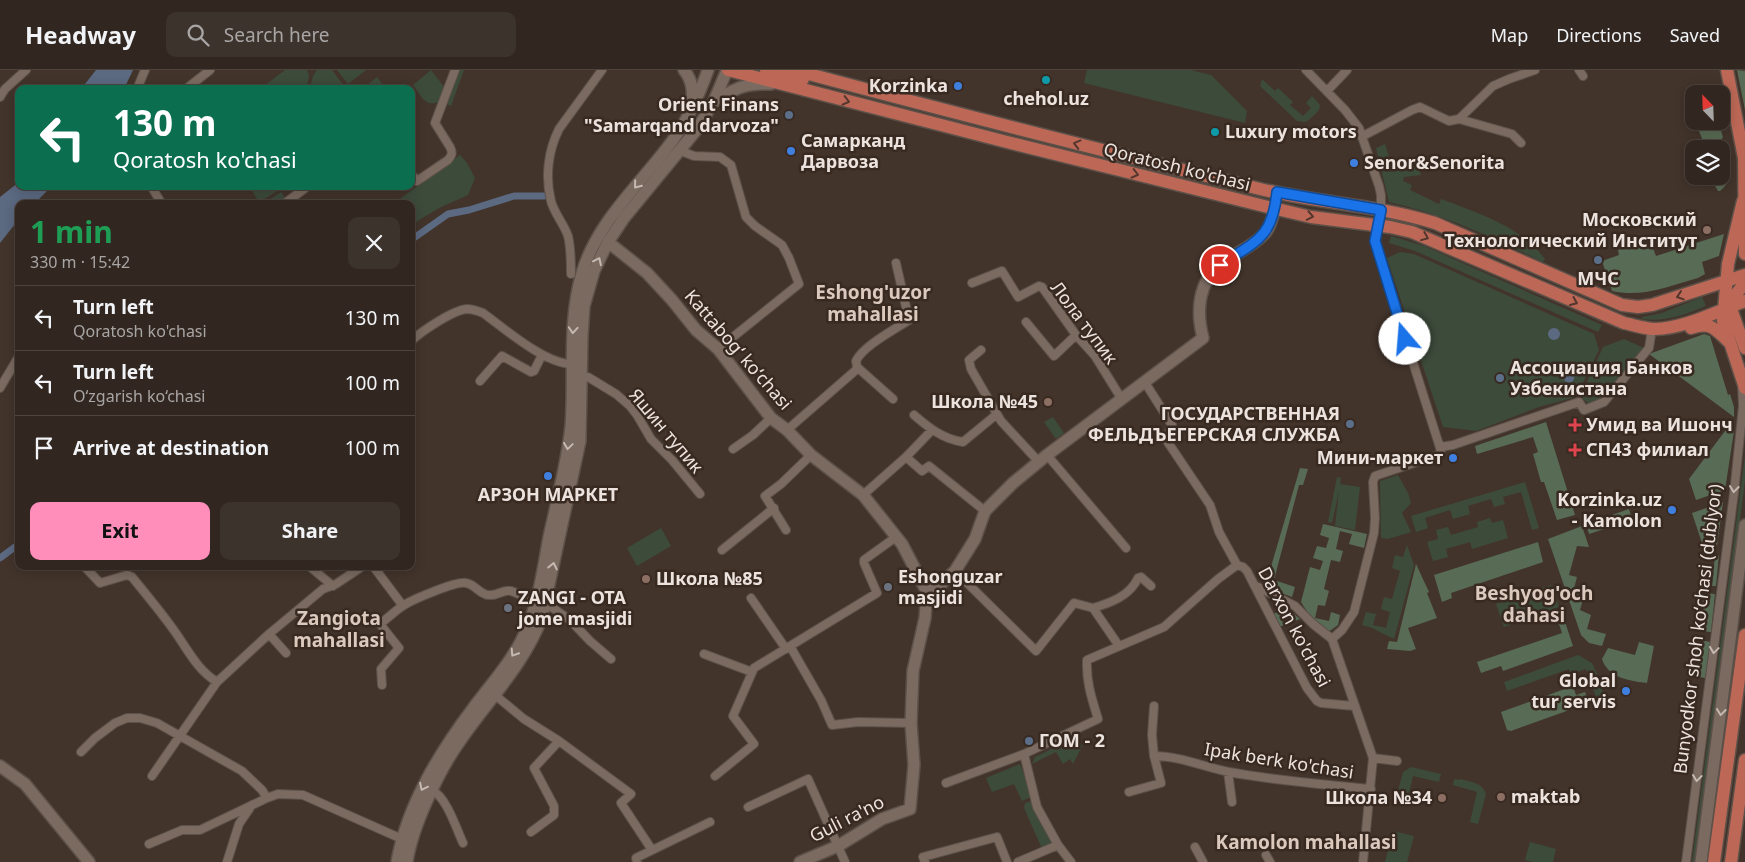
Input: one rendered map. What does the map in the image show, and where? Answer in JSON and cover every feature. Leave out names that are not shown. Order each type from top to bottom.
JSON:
[{"type":"main road","name":"Qoratosh ko'chasi","points":[[727,70],[1275,209],[1311,217],[1401,229],[1424,236],[1624,323],[1652,331]]},
{"type":"main road","points":[[766,70],[822,84],[857,87]]},
{"type":"main road","name":"Qoratosh ko'chasi","points":[[794,70],[1151,163],[1277,192],[1401,213],[1435,223],[1614,302],[1630,306],[1652,306],[1745,275]]},
{"type":"main road","points":[[1727,74],[1738,123],[1744,162],[1745,254]]},
{"type":"main road","points":[[1275,209],[1277,192]]},
{"type":"main road","points":[[1743,201],[1728,264],[1726,281],[1727,304],[1723,321],[1745,388]]},
{"type":"main road","points":[[1378,226],[1381,210]]},
{"type":"main road","points":[[1520,278],[1527,263]]},
{"type":"main road","points":[[1702,289],[1719,277],[1728,264]]},
{"type":"main road","points":[[1727,304],[1745,283]]},
{"type":"main road","points":[[1702,289],[1712,290],[1727,304],[1745,348]]},
{"type":"main road","points":[[1652,331],[1675,326],[1727,304],[1745,301]]},
{"type":"main road","points":[[1652,331],[1670,334],[1705,324],[1712,327],[1730,342]]},
{"type":"main road","points":[[1714,862],[1745,635]]},
{"type":"main road","points":[[1731,862],[1745,760]]},
{"type":"main road","points":[[1707,862],[1724,788]]},
{"type":"main road","points":[[1734,839],[1745,808]]},
{"type":"street","points":[[2,94],[26,70]]},
{"type":"street","points":[[139,85],[145,70]]},
{"type":"street","points":[[191,85],[210,70]]},
{"type":"street","points":[[415,179],[417,181],[451,156],[450,147],[434,123],[454,70]]},
{"type":"street","points":[[571,274],[568,236],[551,202],[550,157],[557,134],[602,70]]},
{"type":"street","points":[[684,70],[690,78],[692,89],[692,106],[689,116]]},
{"type":"street","points":[[568,472],[575,307],[588,257],[600,234],[615,212],[660,158],[689,116],[700,94],[708,70]]},
{"type":"street","points":[[407,862],[408,850],[432,790],[459,742],[530,645],[536,632],[568,472],[581,428],[582,337],[586,300],[594,271],[608,242],[624,218],[669,166],[698,128],[714,100],[727,70]]},
{"type":"street","points":[[1306,70],[1355,122],[1363,136],[1379,186],[1381,210]]},
{"type":"street","points":[[1327,91],[1347,70]]},
{"type":"street","points":[[1460,119],[1493,86],[1535,70]]},
{"type":"street","points":[[0,81],[2,94]]},
{"type":"street","points":[[714,100],[749,84],[782,84]]},
{"type":"street","points":[[1363,136],[1420,107],[1449,121],[1460,119],[1512,134],[1521,143]]},
{"type":"street","points":[[681,151],[694,156],[720,157],[731,165],[746,217],[755,226],[782,245],[799,284],[718,349]]},
{"type":"street","points":[[660,158],[658,162],[660,166],[665,168],[669,166]]},
{"type":"street","points":[[289,200],[303,190]]},
{"type":"street","points":[[751,598],[788,648],[821,700],[832,725],[858,722],[911,723],[912,672],[925,618],[927,592],[942,583],[955,570],[975,539],[985,511],[1012,484],[1121,398],[1203,338],[1199,310],[1201,292],[1205,283],[1220,265],[1256,242],[1266,232],[1275,209]]},
{"type":"street","points":[[1254,585],[1295,606],[1332,639],[1342,630],[1354,612],[1374,533],[1375,518],[1372,482],[1375,476],[1438,456],[1441,451],[1378,252],[1375,241],[1378,226]]},
{"type":"street","name":"Kattabogʻ koʻchasi","points":[[608,242],[647,274],[672,300],[696,330],[718,349],[771,418],[787,430],[811,455],[863,495],[902,544],[927,592]]},
{"type":"street","points":[[893,399],[857,367],[856,360],[909,320],[896,263]]},
{"type":"street","name":"Лола тупик","points":[[972,283],[1002,271],[1018,297],[1040,286],[1095,356],[1121,398]]},
{"type":"street","points":[[415,337],[428,328],[466,309],[482,313],[542,355],[565,364],[572,364]]},
{"type":"street","points":[[1026,322],[1054,356],[1076,334]]},
{"type":"street","points":[[1440,447],[1453,445],[1579,402],[1584,410],[1599,405],[1604,402],[1649,348],[1652,331]]},
{"type":"street","points":[[981,350],[971,357],[968,363],[997,414],[1043,458],[1126,548]]},
{"type":"street","points":[[480,381],[502,356],[531,372],[534,371],[542,355]]},
{"type":"street","points":[[0,387],[15,363]]},
{"type":"street","points":[[787,430],[857,367]]},
{"type":"street","name":"Bunyodkor shoh koʻchasi (dublyor)","points":[[1686,862],[1736,474],[1743,406],[1739,371]]},
{"type":"street","name":"Яшин тупик","points":[[581,378],[588,377],[624,400],[637,415],[650,439],[672,460],[700,494]]},
{"type":"street","name":"Darxon ko'chasi","points":[[1144,381],[1172,425],[1167,441],[1210,505],[1219,532],[1237,565],[1245,569],[1307,688],[1314,698],[1321,703],[1354,706]]},
{"type":"street","points":[[914,414],[932,430],[943,436],[964,442],[997,414]]},
{"type":"street","points":[[733,450],[771,418]]},
{"type":"street","points":[[863,495],[906,457],[932,430]]},
{"type":"street","points":[[786,530],[765,496],[781,484],[811,455]]},
{"type":"street","points":[[906,457],[922,471],[929,466],[985,511]]},
{"type":"street","points":[[722,550],[774,508]]},
{"type":"street","name":"Bunyodkor shoh koʻchasi (dublyor)","points":[[1701,862],[1745,524]]},
{"type":"street","points":[[715,776],[754,744],[733,716],[754,668],[876,593],[864,560],[896,538]]},
{"type":"street","points":[[946,783],[1024,754],[1098,719],[1088,688],[1086,660],[1164,627],[1218,579],[1237,565]]},
{"type":"street","points":[[88,570],[100,583],[127,575],[132,577],[173,629],[196,663],[208,677],[217,682]]},
{"type":"street","points":[[314,570],[333,586]]},
{"type":"street","points":[[152,776],[217,682],[269,634],[324,589],[333,586],[357,570]]},
{"type":"street","points":[[376,570],[403,606]]},
{"type":"street","points":[[955,570],[1036,650],[1074,603],[1093,608],[1104,605],[1127,593],[1138,578],[1141,577],[1151,586]]},
{"type":"street","points":[[382,685],[381,669],[399,648],[380,624],[403,606],[416,599],[460,582],[472,584],[483,594],[490,595],[505,590],[541,602],[570,620],[611,659]]},
{"type":"street","points":[[397,862],[402,839],[421,790],[435,764],[452,736],[507,663],[522,640],[541,602]]},
{"type":"street","points":[[1093,608],[1119,646]]},
{"type":"street","points":[[269,634],[286,653]]},
{"type":"street","name":"Darxon ko'chasi","points":[[1332,639],[1373,758],[1364,862]]},
{"type":"street","points":[[704,654],[752,672]]},
{"type":"street","points":[[495,695],[524,719],[559,741],[631,794],[621,803],[652,850]]},
{"type":"street","points":[[1129,792],[1162,783],[1154,756],[1152,735],[1154,706]]},
{"type":"street","points":[[81,752],[114,723],[127,718],[140,718],[157,722],[242,770],[262,790],[267,798]]},
{"type":"street","name":"Guli ra'no","points":[[800,862],[838,846],[882,819],[910,808],[914,765],[911,723]]},
{"type":"street","points":[[531,832],[554,815],[554,806],[534,768],[559,741]]},
{"type":"street","points":[[1024,754],[1037,807],[1058,845],[1071,862]]},
{"type":"street","name":"Ipak berk ko'chasi","points":[[1154,756],[1166,756],[1228,772],[1285,781],[1371,789]]},
{"type":"street","points":[[1373,758],[1397,761]]},
{"type":"street","points":[[0,766],[25,784],[89,862]]},
{"type":"street","points":[[1228,772],[1232,802]]},
{"type":"street","points":[[748,807],[808,779],[845,862]]},
{"type":"street","points":[[432,790],[438,793],[445,804],[462,843]]},
{"type":"street","points":[[149,844],[182,830],[200,830],[278,794],[303,796],[402,839]]},
{"type":"street","points":[[227,862],[239,824],[253,804]]},
{"type":"street","points":[[636,860],[652,850],[710,822]]},
{"type":"street","points":[[924,860],[997,837],[1008,862]]},
{"type":"street","points":[[1018,862],[1058,845]]},
{"type":"street","points":[[1195,847],[1203,862]]},
{"type":"green space","points":[[285,70],[307,70],[309,76],[307,85],[265,85]]},
{"type":"green space","points":[[317,70],[332,70],[343,85],[311,85]]},
{"type":"green space","points":[[337,70],[366,70],[348,84]]},
{"type":"green space","points":[[431,70],[445,88],[440,101],[431,103],[424,100],[415,85],[413,85]]},
{"type":"green space","points":[[457,70],[464,70],[451,106],[445,103]]},
{"type":"green space","points":[[1087,70],[1191,70],[1211,75],[1247,111],[1245,123],[1084,83]]},
{"type":"green space","points":[[1737,70],[1745,71],[1745,110]]},
{"type":"green space","points":[[377,77],[383,85],[367,85]]},
{"type":"green space","points":[[1262,79],[1275,91],[1278,88],[1293,102],[1290,105],[1303,116],[1311,108],[1306,103],[1312,96],[1320,105],[1319,110],[1305,122],[1297,121],[1260,86]]},
{"type":"green space","points":[[1699,130],[1721,130],[1723,137],[1721,140],[1703,140]]},
{"type":"green space","points":[[1385,144],[1393,169],[1417,162],[1421,175],[1404,177],[1403,181],[1412,185],[1410,190],[1439,204],[1441,199],[1511,229],[1535,248],[1545,259],[1543,262],[1449,220],[1389,202],[1376,148]]},
{"type":"green space","points":[[460,155],[475,178],[468,195],[439,208],[415,223],[415,200],[398,200],[415,190],[415,188]]},
{"type":"green space","points":[[1715,185],[1726,185],[1720,191]]},
{"type":"green space","points":[[252,190],[279,190],[262,200],[258,200]]},
{"type":"green space","points":[[281,192],[286,199],[285,200],[269,200]]},
{"type":"green space","points":[[1724,234],[1719,256],[1702,262],[1705,274],[1698,278],[1645,292],[1623,293],[1612,291],[1602,261],[1619,255],[1618,250],[1650,240],[1656,256]]},
{"type":"green space","points":[[1391,236],[1424,246],[1602,325],[1598,332],[1415,251],[1389,243]]},
{"type":"green space","points":[[1400,252],[1414,254],[1594,334],[1599,350],[1576,397],[1539,407],[1476,431],[1443,427],[1387,258]]},
{"type":"green space","points":[[1702,297],[1706,306],[1690,312],[1667,319],[1642,319],[1642,317],[1662,313]]},
{"type":"green space","points":[[1704,334],[1710,336],[1728,395],[1730,394],[1734,407],[1734,417],[1649,354]]},
{"type":"green space","points":[[1624,339],[1644,348],[1600,399],[1588,403],[1580,397],[1603,347]]},
{"type":"green space","points":[[1053,417],[1064,433],[1056,439],[1044,422]]},
{"type":"green space","points":[[1546,422],[1575,515],[1557,520],[1544,482],[1541,482],[1533,454],[1538,452],[1533,437],[1477,454],[1475,446]]},
{"type":"green space","points":[[1728,427],[1734,431],[1725,490],[1696,500],[1689,479]]},
{"type":"green space","points":[[1745,455],[1745,481],[1696,862],[1692,862]]},
{"type":"green space","points":[[1300,468],[1308,469],[1303,485],[1299,485],[1274,580],[1295,587],[1292,597],[1265,587]]},
{"type":"green space","points":[[1398,475],[1411,503],[1402,513],[1411,532],[1388,539],[1381,538],[1380,481]]},
{"type":"green space","points":[[1337,477],[1341,478],[1340,484],[1360,487],[1355,530],[1335,526],[1339,491],[1332,523],[1328,522]]},
{"type":"green space","points":[[1525,482],[1539,528],[1532,530],[1521,492],[1503,497],[1505,504],[1494,507],[1491,499],[1468,506],[1470,514],[1453,519],[1450,510],[1425,518],[1428,528],[1416,532],[1411,516]]},
{"type":"green space","points":[[1723,502],[1717,546],[1704,549],[1692,513]]},
{"type":"green space","points":[[1629,509],[1632,520],[1589,534],[1586,524]]},
{"type":"green space","points":[[1490,518],[1492,523],[1503,520],[1508,538],[1472,549],[1470,542],[1446,549],[1448,557],[1433,561],[1427,542],[1438,539],[1436,530],[1448,527],[1451,535],[1478,527],[1477,522]]},
{"type":"green space","points":[[1323,524],[1367,534],[1364,548],[1349,544],[1352,534],[1340,531],[1336,549],[1343,551],[1340,562],[1331,560],[1324,589],[1329,591],[1325,606],[1318,605],[1315,618],[1329,621],[1331,612],[1340,615],[1338,625],[1327,633],[1318,629],[1301,602],[1310,567],[1320,570],[1323,561],[1313,558],[1317,546],[1326,548],[1329,538],[1320,535]]},
{"type":"green space","points":[[1582,526],[1589,547],[1577,546],[1569,575],[1577,577],[1573,592],[1584,596],[1580,610],[1591,615],[1587,629],[1606,634],[1602,646],[1589,643],[1581,635],[1548,539]]},
{"type":"green space","points":[[661,528],[671,546],[637,566],[627,548]]},
{"type":"green space","points":[[1538,542],[1543,562],[1451,593],[1452,598],[1442,602],[1434,575]]},
{"type":"green space","points":[[1407,545],[1414,565],[1394,639],[1362,625],[1366,612],[1376,614],[1373,625],[1386,628],[1390,612],[1381,609],[1384,597],[1392,599],[1400,571],[1392,568],[1395,555],[1403,557]]},
{"type":"green space","points":[[1719,555],[1716,586],[1712,586],[1715,556]]},
{"type":"green space","points":[[1416,564],[1429,592],[1427,593],[1437,618],[1408,628],[1416,649],[1410,651],[1387,649],[1389,641],[1397,642]]},
{"type":"green space","points":[[1551,585],[1559,607],[1504,627],[1496,604]]},
{"type":"green space","points":[[1704,593],[1715,594],[1711,632],[1699,631]]},
{"type":"green space","points":[[1287,608],[1300,619],[1279,627],[1273,614]]},
{"type":"green space","points":[[1564,619],[1573,646],[1503,671],[1501,666],[1481,673],[1477,662],[1562,633],[1558,621]]},
{"type":"green space","points":[[1699,640],[1711,642],[1705,678],[1694,676]]},
{"type":"green space","points":[[1639,642],[1654,646],[1647,683],[1627,680],[1614,674],[1602,659],[1608,648],[1635,655]]},
{"type":"green space","points":[[1578,655],[1592,663],[1601,682],[1604,698],[1597,700],[1586,669],[1571,674],[1569,669],[1507,691],[1504,682]]},
{"type":"green space","points":[[1573,686],[1576,695],[1585,692],[1589,703],[1511,731],[1507,730],[1501,712]]},
{"type":"green space","points":[[1076,737],[1082,746],[1073,764],[1070,759],[1063,764],[1056,752],[1032,764],[1035,757]]},
{"type":"green space","points":[[1020,764],[1033,796],[1022,801],[1014,784],[992,792],[986,778]]},
{"type":"green space","points":[[1411,767],[1441,774],[1439,782],[1413,776],[1406,806],[1400,805],[1396,798],[1403,772]]},
{"type":"green space","points":[[1454,779],[1476,783],[1484,790],[1486,794],[1478,824],[1470,822],[1477,792],[1453,785]]},
{"type":"green space","points":[[1032,801],[1054,846],[1043,851],[1024,808],[1025,803]]},
{"type":"green space","points":[[1393,831],[1414,836],[1407,862],[1385,862]]},
{"type":"green space","points":[[1530,842],[1556,849],[1553,862],[1525,860]]},
{"type":"water","points":[[96,70],[133,70],[126,85],[84,85]]},
{"type":"water","points":[[15,185],[15,190],[48,190],[38,200],[15,200],[15,224],[0,243],[0,197]]},
{"type":"water","points":[[1554,328],[1560,334],[1554,340],[1548,334]]},
{"type":"water","points":[[1569,371],[1575,377],[1569,383],[1563,377]]},
{"type":"waterway","points":[[415,237],[448,214],[469,210],[514,196],[544,196]]},
{"type":"waterway","points":[[0,558],[15,547]]},
{"type":"place","name":"chehol.uz","points":[[1046,80]]},
{"type":"place","name":"Korzinka","points":[[958,86]]},
{"type":"place","name":"Orient Finans \"Samarqand darvoza\"","points":[[789,115]]},
{"type":"place","name":"Luxury motors","points":[[1215,132]]},
{"type":"place","name":"Самарканд Дарвоза","points":[[791,151]]},
{"type":"place","name":"Senor&Senorita","points":[[1354,163]]},
{"type":"place","name":"Московский Технологический Институт","points":[[1707,230]]},
{"type":"place","name":"МЧС","points":[[1598,260]]},
{"type":"place","name":"Ассоциация Банков Узбекистана","points":[[1500,378]]},
{"type":"place","name":"Школа №45","points":[[1048,402]]},
{"type":"place","name":"ГОСУДАРСТВЕННАЯ ФЕЛЬДЪЕГЕРСКАЯ СЛУЖБА","points":[[1350,424]]},
{"type":"place","name":"Умид ва Ишонч","points":[[1575,425]]},
{"type":"place","name":"СП43 филиал","points":[[1575,450]]},
{"type":"place","name":"Мини-маркет","points":[[1453,458]]},
{"type":"place","name":"АРЗОН МАРКЕТ","points":[[548,476]]},
{"type":"place","name":"Korzinka.uz - Kamolon","points":[[1672,510]]},
{"type":"place","name":"Школа №85","points":[[646,579]]},
{"type":"place","name":"Eshonguzar masjidi","points":[[888,587]]},
{"type":"place","name":"ZANGI - OTA jome masjidi","points":[[508,608]]},
{"type":"place","name":"Global tur servis","points":[[1626,691]]},
{"type":"place","name":"ГОМ - 2","points":[[1029,741]]},
{"type":"place","name":"maktab","points":[[1501,797]]},
{"type":"place","name":"Школа №34","points":[[1442,798]]},
{"type":"district","name":"Eshong'uzor mahallasi","points":[[873,303]]},
{"type":"district","name":"Beshyog'och dahasi","points":[[1534,604]]},
{"type":"district","name":"Zangiota mahallasi","points":[[339,629]]},
{"type":"district","name":"Kamolon mahallasi","points":[[1306,842]]},
{"type":"route","points":[[1220,265],[1256,242],[1266,232],[1275,209],[1277,192],[1381,210],[1375,241],[1405,339]]}]
